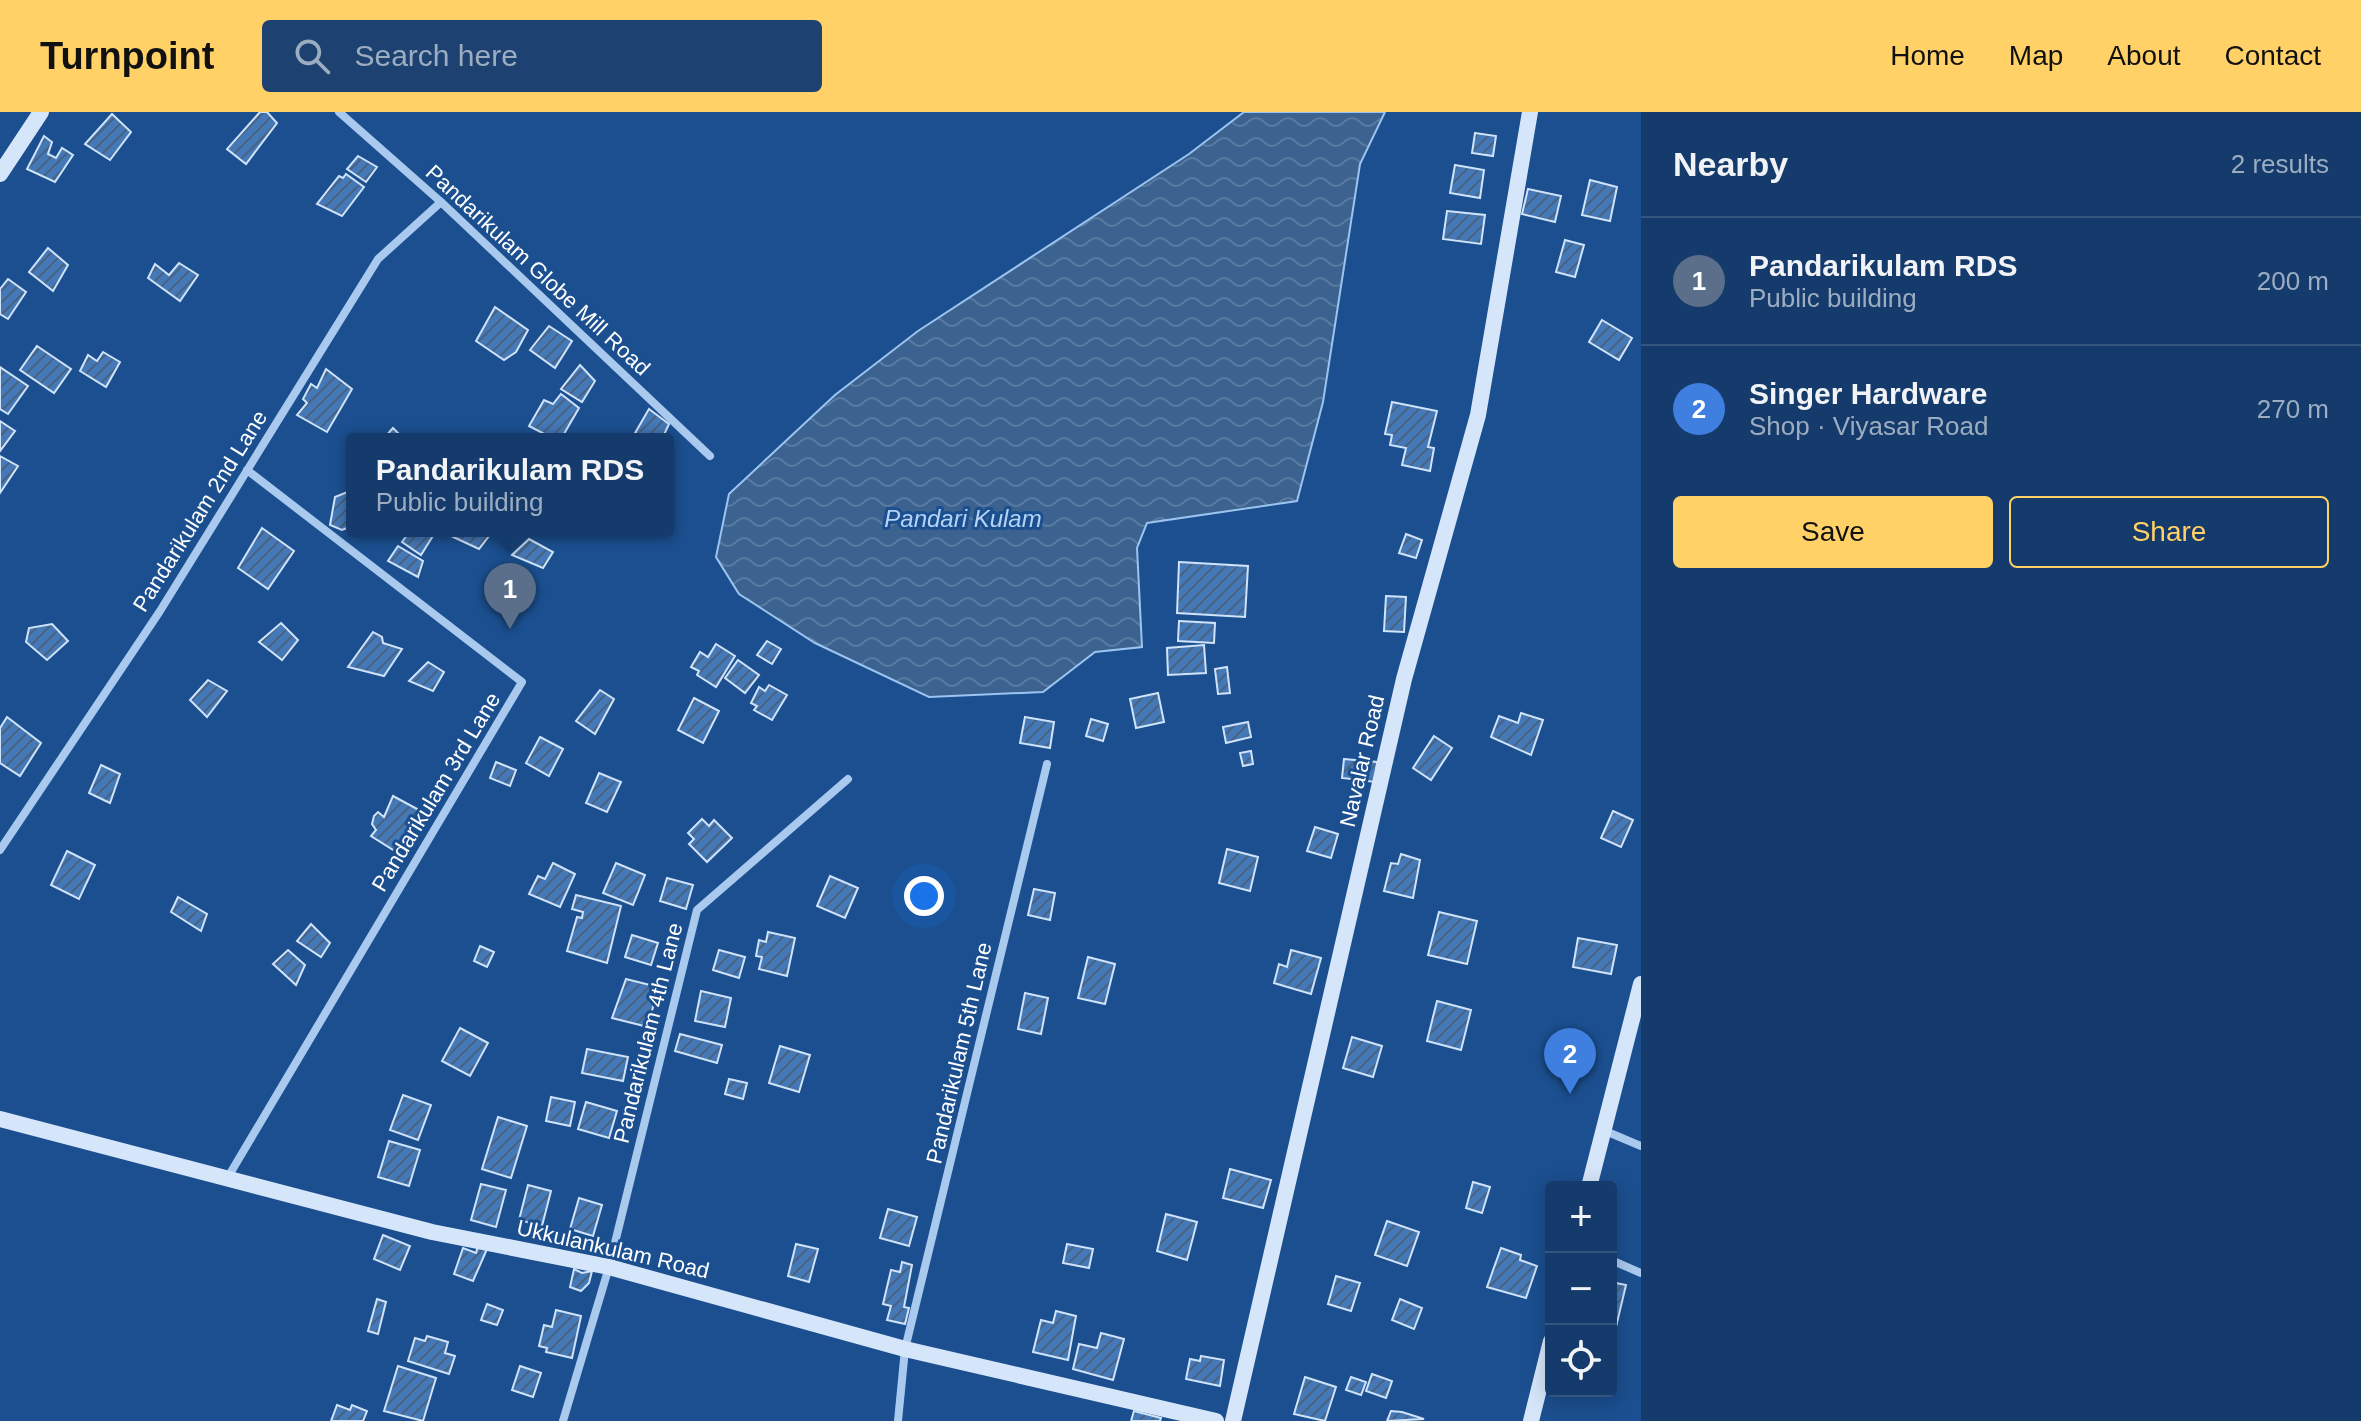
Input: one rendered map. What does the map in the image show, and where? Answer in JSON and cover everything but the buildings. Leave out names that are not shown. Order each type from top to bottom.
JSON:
[{"type":"street","points":[[0,174],[41,112]]},
{"type":"street","name":"Pandarikulam Globe Mill Road","points":[[339,112],[441,202],[710,456]]},
{"type":"street","name":"Navalar Road","points":[[1233,1421],[1404,679],[1478,415],[1530,112]]},
{"type":"street","name":"Pandarikulam 2nd Lane","points":[[0,850],[160,611],[378,259],[441,202]]},
{"type":"street","name":"Pandarikulam 3rd Lane","points":[[228,1177],[522,682],[247,470]]},
{"type":"street","name":"Pandarikulam 5th Lane","points":[[898,1421],[905,1349],[1047,764]]},
{"type":"street","name":"Pandarikulam 4th Lane","points":[[563,1421],[609,1267],[697,910],[848,779]]},
{"type":"street","points":[[1590,1181],[1641,984]]},
{"type":"street","name":"Ukkulankulam Road","points":[[0,1119],[432,1232],[609,1267],[905,1349],[1216,1421]]},
{"type":"street","points":[[1603,1130],[1641,1146]]},
{"type":"street","points":[[1617,1263],[1641,1273]]},
{"type":"street","points":[[1531,1421],[1545,1365]]},
{"type":"water","name":"Pandari Kulam","points":[[1244,112],[1385,112],[1360,164],[1323,402],[1297,501],[1147,523],[1137,548],[1142,647],[1095,652],[1043,692],[929,697],[815,643],[739,594],[716,557],[729,494],[835,395],[918,331],[1189,154]]},
{"type":"place","name":"Pandarikulam RDS","points":[[510,629]]},
{"type":"place","name":"Singer Hardware","points":[[1570,1094]]}]
